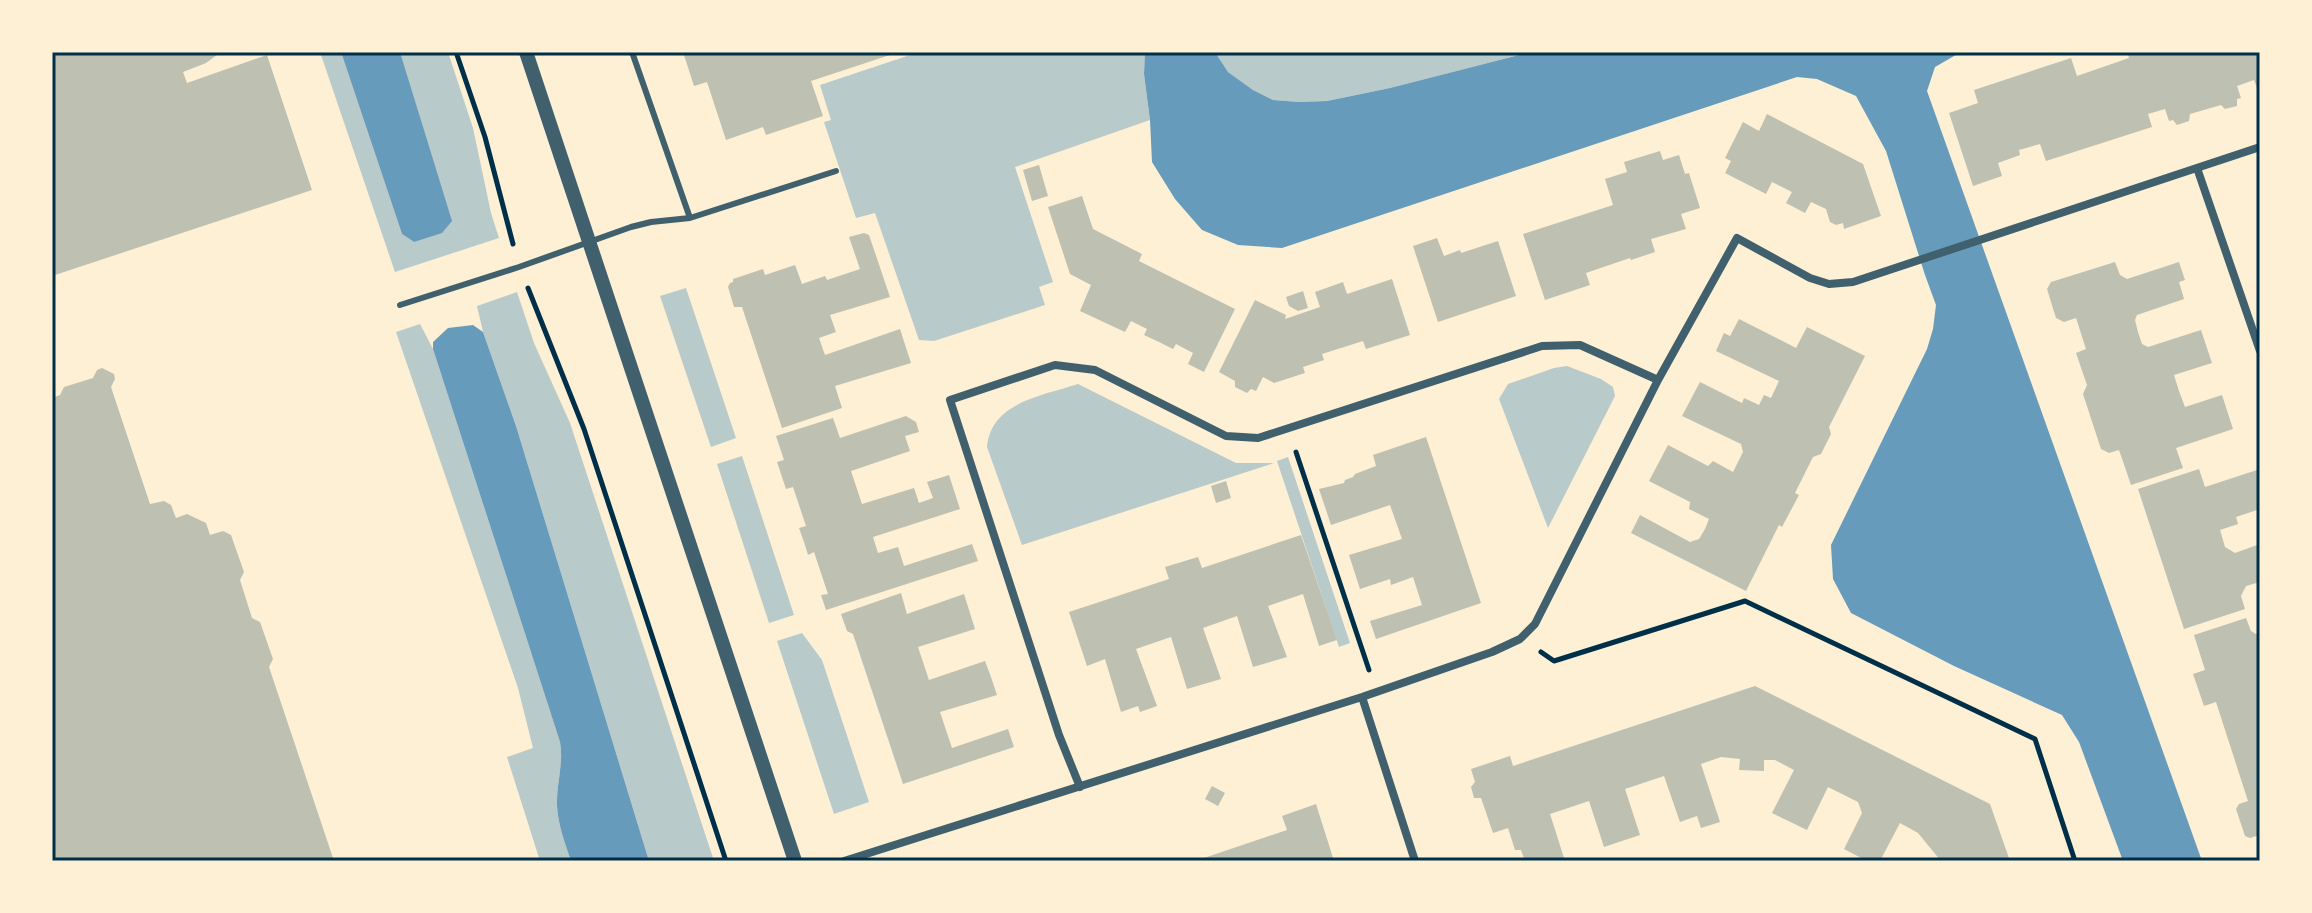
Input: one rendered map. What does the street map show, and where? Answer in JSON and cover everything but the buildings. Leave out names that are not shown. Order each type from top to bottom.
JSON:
[{"type":"street","points":[[526,52],[795,861]]},
{"type":"street","points":[[844,861],[1362,697],[1492,652],[1520,639],[1535,624],[1658,380],[1737,238],[1810,278],[1829,284],[1853,282],[2260,147]]},
{"type":"street","points":[[2197,168],[2260,351]]},
{"type":"street","points":[[1080,787],[1059,735],[950,400],[1055,365],[1095,370],[1226,436],[1258,438],[1542,346],[1580,345],[1658,380]]},
{"type":"street","points":[[1362,697],[1415,861]]},
{"type":"lane","points":[[632,52],[690,218]]},
{"type":"lane","points":[[400,305],[651,222],[690,218],[836,171]]},
{"type":"path","points":[[456,52],[485,137],[519,267],[584,429],[726,861]]},
{"type":"path","points":[[1288,428],[1376,691]]},
{"type":"path","points":[[1520,639],[1554,661],[1745,601],[2035,739],[2075,861]]},
{"type":"shaded area","points":[[320,52],[341,52],[402,234],[414,242],[451,221],[400,52],[448,52],[473,128],[499,238],[395,272]]},
{"type":"shaded area","points":[[919,52],[1145,52],[1144,74],[1150,120],[1015,167],[1053,282],[1039,287],[1045,305],[934,341],[919,340],[875,213],[856,218],[824,122],[831,120],[820,85]]},
{"type":"shaded area","points":[[1215,52],[1531,52],[1390,88],[1327,101],[1299,102],[1273,100],[1253,90],[1228,72]]},
{"type":"shaded area","points":[[686,288],[736,438],[711,447],[660,296]]},
{"type":"shaded area","points":[[517,292],[534,343],[570,423],[714,861],[649,861],[516,426],[483,332],[477,306]]},
{"type":"shaded area","points":[[420,324],[433,349],[560,742],[558,813],[571,861],[540,861],[507,757],[533,748],[518,688],[396,332]]},
{"type":"shaded area","points":[[1567,366],[1601,379],[1613,387],[1615,396],[1548,528],[1499,399],[1508,384]]},
{"type":"shaded area","points":[[1078,384],[1236,463],[1274,463],[1022,545],[987,447],[991,432],[1008,410],[1020,403]]},
{"type":"shaded area","points":[[742,456],[794,615],[769,623],[717,464]]},
{"type":"shaded area","points":[[1288,457],[1350,643],[1339,647],[1277,461]]},
{"type":"shaded area","points":[[802,633],[822,660],[869,802],[834,814],[777,641]]},
{"type":"water","points":[[341,52],[400,52],[452,221],[442,233],[414,242],[402,234]]},
{"type":"water","points":[[1145,52],[1215,52],[1228,72],[1253,90],[1273,100],[1299,102],[1327,101],[1390,88],[1531,52],[1961,52],[1935,67],[1927,91],[2202,861],[2123,861],[2079,742],[2062,715],[1954,666],[1851,613],[1833,579],[1831,545],[1927,349],[1936,305],[1886,151],[1856,96],[1817,79],[1797,77],[1282,248],[1238,245],[1202,230],[1175,199],[1152,162]]},
{"type":"water","points":[[473,325],[483,332],[516,426],[649,861],[571,861],[566,847],[557,806],[560,742],[433,349],[433,342],[448,328]]}]
